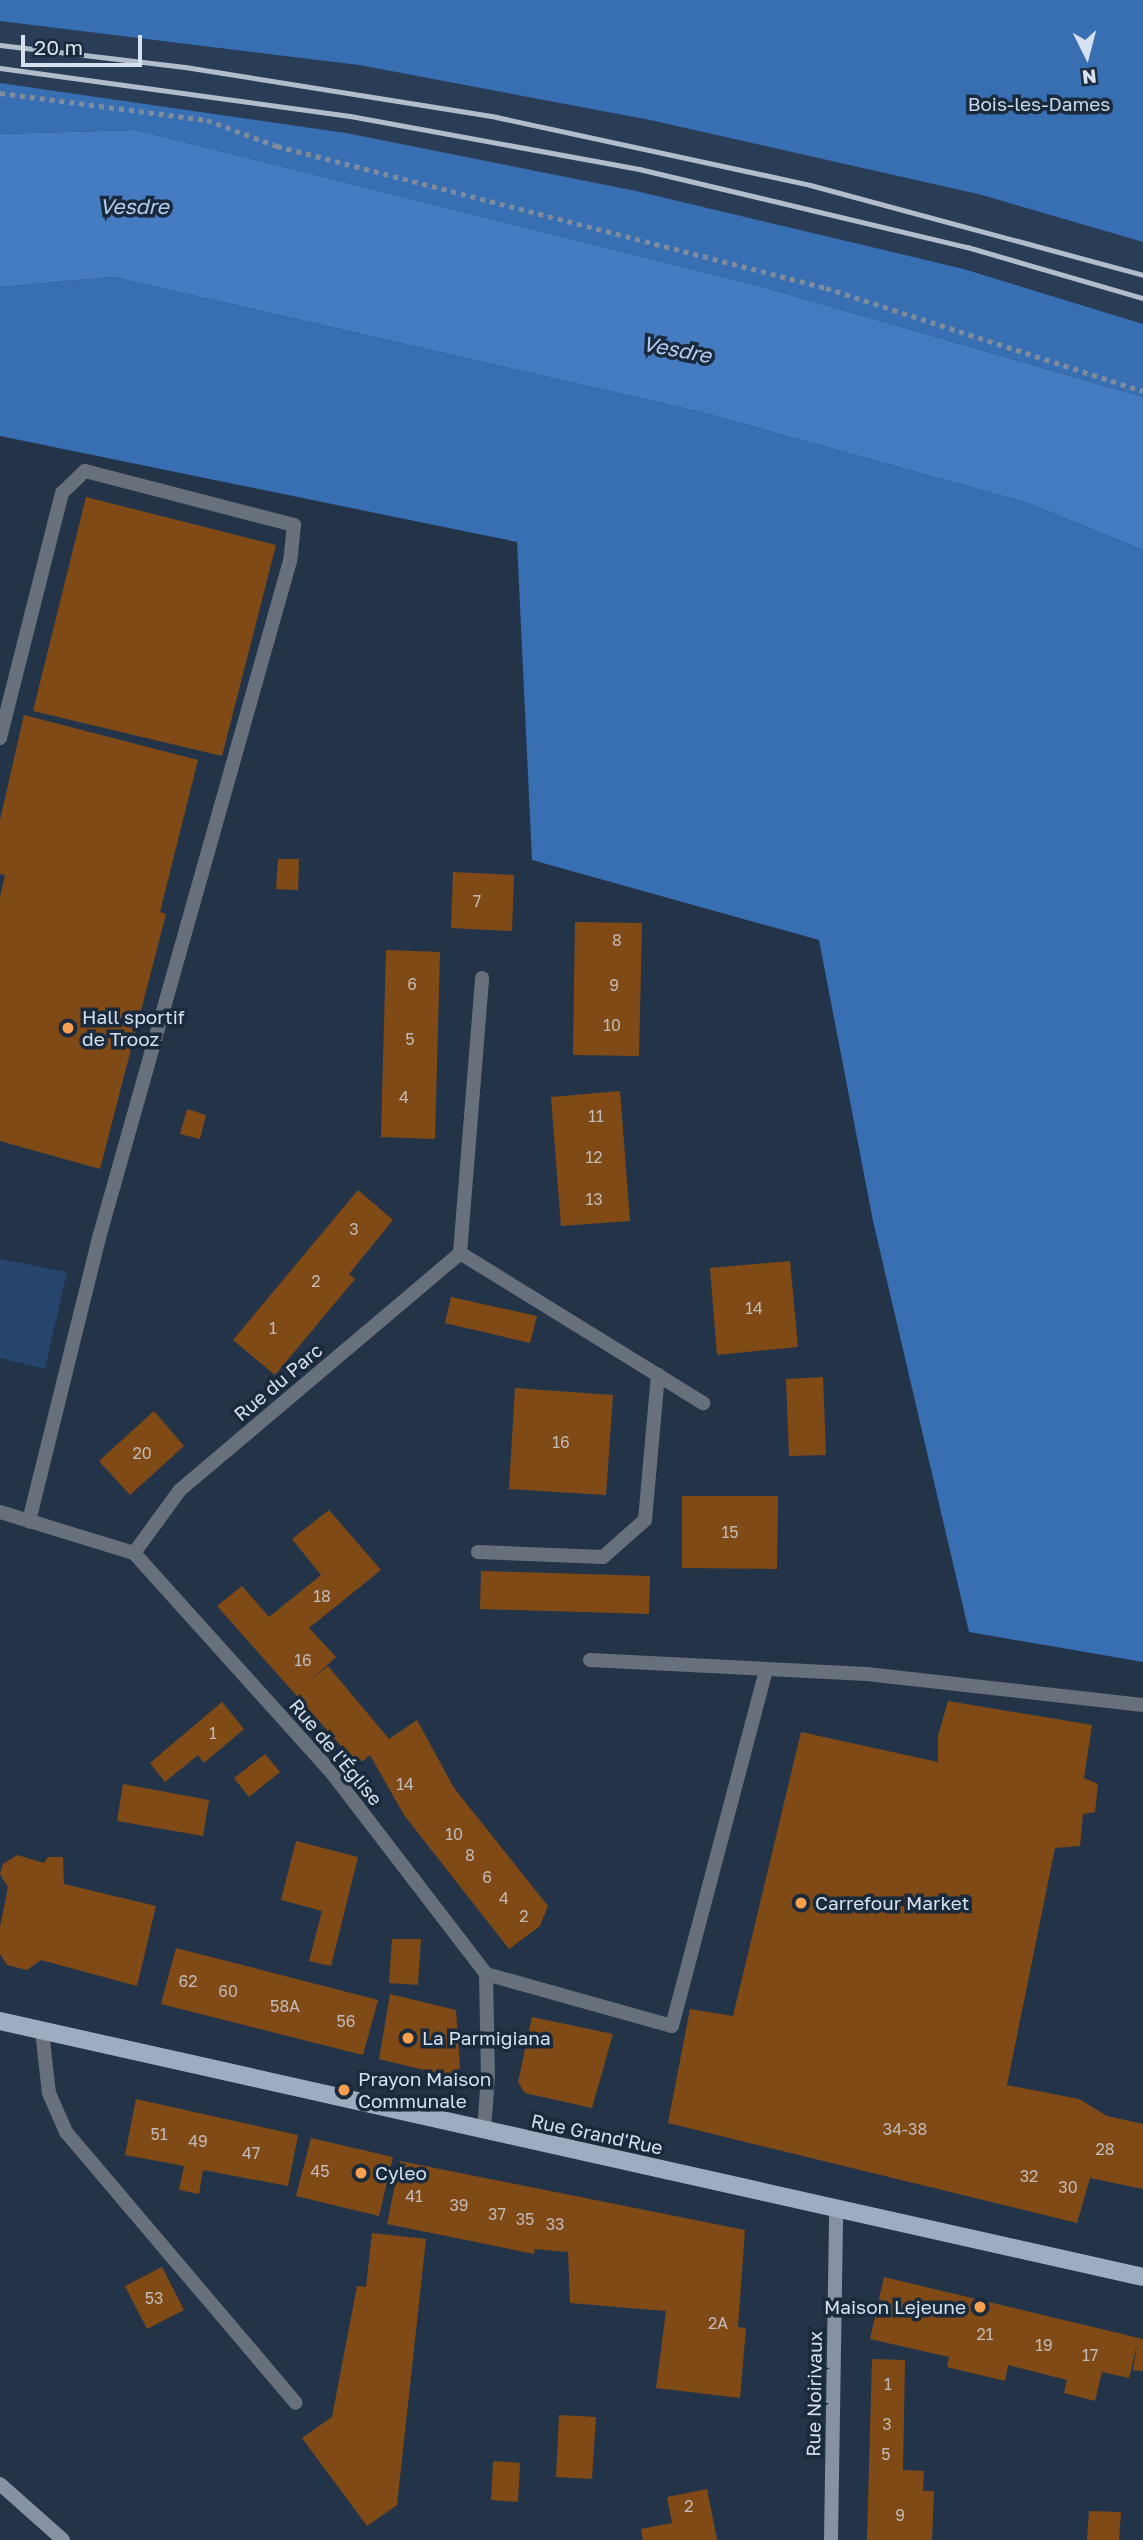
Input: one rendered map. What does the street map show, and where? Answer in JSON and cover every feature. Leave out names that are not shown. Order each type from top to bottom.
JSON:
[{"type":"main road","name":"Rue Grand'Rue","points":[[0,2021],[1143,2277]]},
{"type":"main road","name":"Rue Noirivaux","points":[[831,2540],[836,2207]]},
{"type":"main road","points":[[0,2484],[63,2540]]},
{"type":"street","points":[[0,737],[62,493],[85,471],[294,525],[290,561],[99,1238],[29,1521]]},
{"type":"street","points":[[482,978],[460,1253],[703,1403]]},
{"type":"street","name":"Rue du Parc","points":[[135,1553],[180,1490],[460,1253]]},
{"type":"street","points":[[478,1552],[603,1557],[645,1520],[658,1375]]},
{"type":"street","points":[[0,1512],[135,1553]]},
{"type":"street","name":"Rue de l'Église","points":[[135,1553],[332,1773],[486,1974]]},
{"type":"street","points":[[590,1660],[867,1675],[1143,1705]]},
{"type":"street","points":[[484,2131],[488,2076],[486,1974],[671,2026],[766,1669]]},
{"type":"street","points":[[43,2031],[49,2093],[66,2133],[296,2403]]},
{"type":"path","points":[[0,93],[207,120],[277,146],[826,288],[1143,391]]},
{"type":"shaded area","points":[[0,21],[359,65],[650,120],[982,195],[1143,242],[1143,324],[964,268],[346,133],[0,83]]},
{"type":"shaded area","points":[[0,1259],[67,1272],[45,1369],[0,1358]]},
{"type":"green space","name":"Bois-les-Dames","points":[[0,0],[1143,0],[1143,242],[982,195],[650,120],[359,65],[0,21]]},
{"type":"green space","points":[[0,83],[346,133],[636,191],[964,269],[1143,324],[1143,397],[759,286],[136,130],[0,134]]},
{"type":"green space","points":[[113,277],[701,412],[1028,503],[1143,550],[1143,1662],[969,1632],[873,1221],[819,940],[532,860],[517,542],[0,436],[0,287]]},
{"type":"water","name":"Vesdre","points":[[136,130],[759,286],[1143,397],[1143,550],[1028,503],[701,412],[113,277],[0,287],[0,134]]},
{"type":"building","points":[[86,497],[276,545],[222,756],[33,711]]},
{"type":"building","points":[[24,715],[198,760],[160,912],[166,914],[100,1169],[0,1141],[0,897],[5,875],[0,874],[0,820]]},
{"type":"building","points":[[278,859],[299,859],[298,890],[276,889]]},
{"type":"building","points":[[453,872],[514,875],[512,931],[451,928]]},
{"type":"building","points":[[575,922],[642,923],[639,1056],[573,1055]]},
{"type":"building","points":[[386,950],[440,952],[435,1139],[381,1137]]},
{"type":"building","points":[[620,1091],[630,1221],[561,1226],[551,1097]]},
{"type":"building","points":[[187,1109],[206,1115],[200,1139],[180,1134]]},
{"type":"building","points":[[358,1190],[393,1220],[349,1274],[355,1279],[275,1375],[233,1340]]},
{"type":"building","points":[[790,1261],[798,1347],[717,1355],[710,1268]]},
{"type":"building","points":[[451,1297],[537,1316],[530,1343],[445,1323]]},
{"type":"building","points":[[823,1377],[826,1455],[789,1456],[786,1379]]},
{"type":"building","points":[[515,1388],[613,1395],[606,1495],[509,1489]]},
{"type":"building","points":[[154,1411],[184,1446],[130,1495],[99,1461]]},
{"type":"building","points":[[682,1496],[778,1496],[777,1569],[682,1568]]},
{"type":"building","points":[[329,1510],[381,1570],[309,1628],[336,1657],[312,1679],[328,1666],[389,1739],[417,1720],[454,1788],[548,1906],[540,1926],[509,1949],[404,1815],[370,1755],[358,1765],[217,1606],[242,1586],[269,1617],[321,1575],[292,1539]]},
{"type":"building","points":[[481,1571],[650,1576],[649,1614],[480,1609]]},
{"type":"building","points":[[948,1701],[1092,1725],[1084,1778],[1098,1784],[1095,1812],[1083,1814],[1080,1846],[1055,1848],[1007,2085],[1079,2099],[1107,2116],[1143,2124],[1143,2189],[1090,2178],[1077,2223],[668,2123],[690,2009],[733,2016],[801,1732],[938,1762],[938,1736]]},
{"type":"building","points":[[222,1702],[244,1729],[204,1763],[198,1755],[165,1782],[150,1763]]},
{"type":"building","points":[[265,1754],[280,1772],[249,1797],[234,1778]]},
{"type":"building","points":[[123,1784],[209,1800],[203,1836],[117,1821]]},
{"type":"building","points":[[296,1841],[358,1857],[331,1966],[309,1961],[322,1911],[281,1900]]},
{"type":"building","points":[[17,1855],[44,1863],[48,1857],[63,1857],[64,1884],[156,1906],[137,1986],[41,1960],[27,1970],[7,1965],[0,1954],[0,1927],[8,1887],[0,1874],[3,1864]]},
{"type":"building","points":[[392,1939],[421,1939],[418,1985],[389,1983]]},
{"type":"building","points":[[176,1948],[378,2000],[363,2055],[161,2004]]},
{"type":"building","points":[[390,1994],[456,2010],[460,2068],[449,2076],[379,2059]]},
{"type":"building","points":[[532,2017],[613,2034],[592,2108],[525,2093],[518,2082]]},
{"type":"building","points":[[136,2099],[298,2135],[288,2186],[203,2170],[199,2194],[179,2190],[184,2166],[125,2155]]},
{"type":"building","points":[[311,2138],[393,2157],[379,2216],[296,2196]]},
{"type":"building","points":[[400,2161],[745,2230],[738,2327],[746,2328],[740,2398],[656,2388],[666,2311],[570,2303],[568,2252],[535,2249],[534,2254],[387,2224]]},
{"type":"building","points":[[372,2233],[426,2239],[397,2505],[367,2526],[302,2438],[332,2417],[357,2286],[366,2287]]},
{"type":"building","points":[[162,2267],[184,2310],[147,2329],[125,2286]]},
{"type":"building","points":[[884,2277],[1143,2339],[1143,2371],[1133,2370],[1137,2344],[1129,2378],[1102,2372],[1095,2401],[1064,2393],[1067,2380],[1008,2365],[1005,2381],[947,2367],[949,2357],[870,2339]]},
{"type":"building","points":[[872,2359],[905,2360],[903,2470],[924,2471],[923,2491],[934,2491],[932,2540],[867,2540]]},
{"type":"building","points":[[559,2415],[596,2417],[592,2479],[556,2477]]},
{"type":"building","points":[[493,2461],[520,2463],[518,2502],[491,2500]]},
{"type":"building","points":[[707,2489],[717,2540],[643,2540],[641,2529],[672,2523],[667,2497]]},
{"type":"building","points":[[1089,2511],[1121,2512],[1119,2540],[1087,2540]]},
{"type":"railway","points":[[0,45],[185,67],[496,117],[810,185],[1143,275]]},
{"type":"railway","points":[[0,68],[350,116],[639,169],[967,247],[1143,298]]},
{"type":"place","name":"Hall sportif de Trooz","points":[[68,1028]]},
{"type":"place","name":"Carrefour Market","points":[[801,1903]]},
{"type":"place","name":"La Parmigiana","points":[[408,2038]]},
{"type":"place","name":"Prayon Maison Communale","points":[[344,2090]]},
{"type":"place","name":"Cyleo","points":[[361,2173]]},
{"type":"place","name":"Maison Lejeune","points":[[980,2307]]}]
